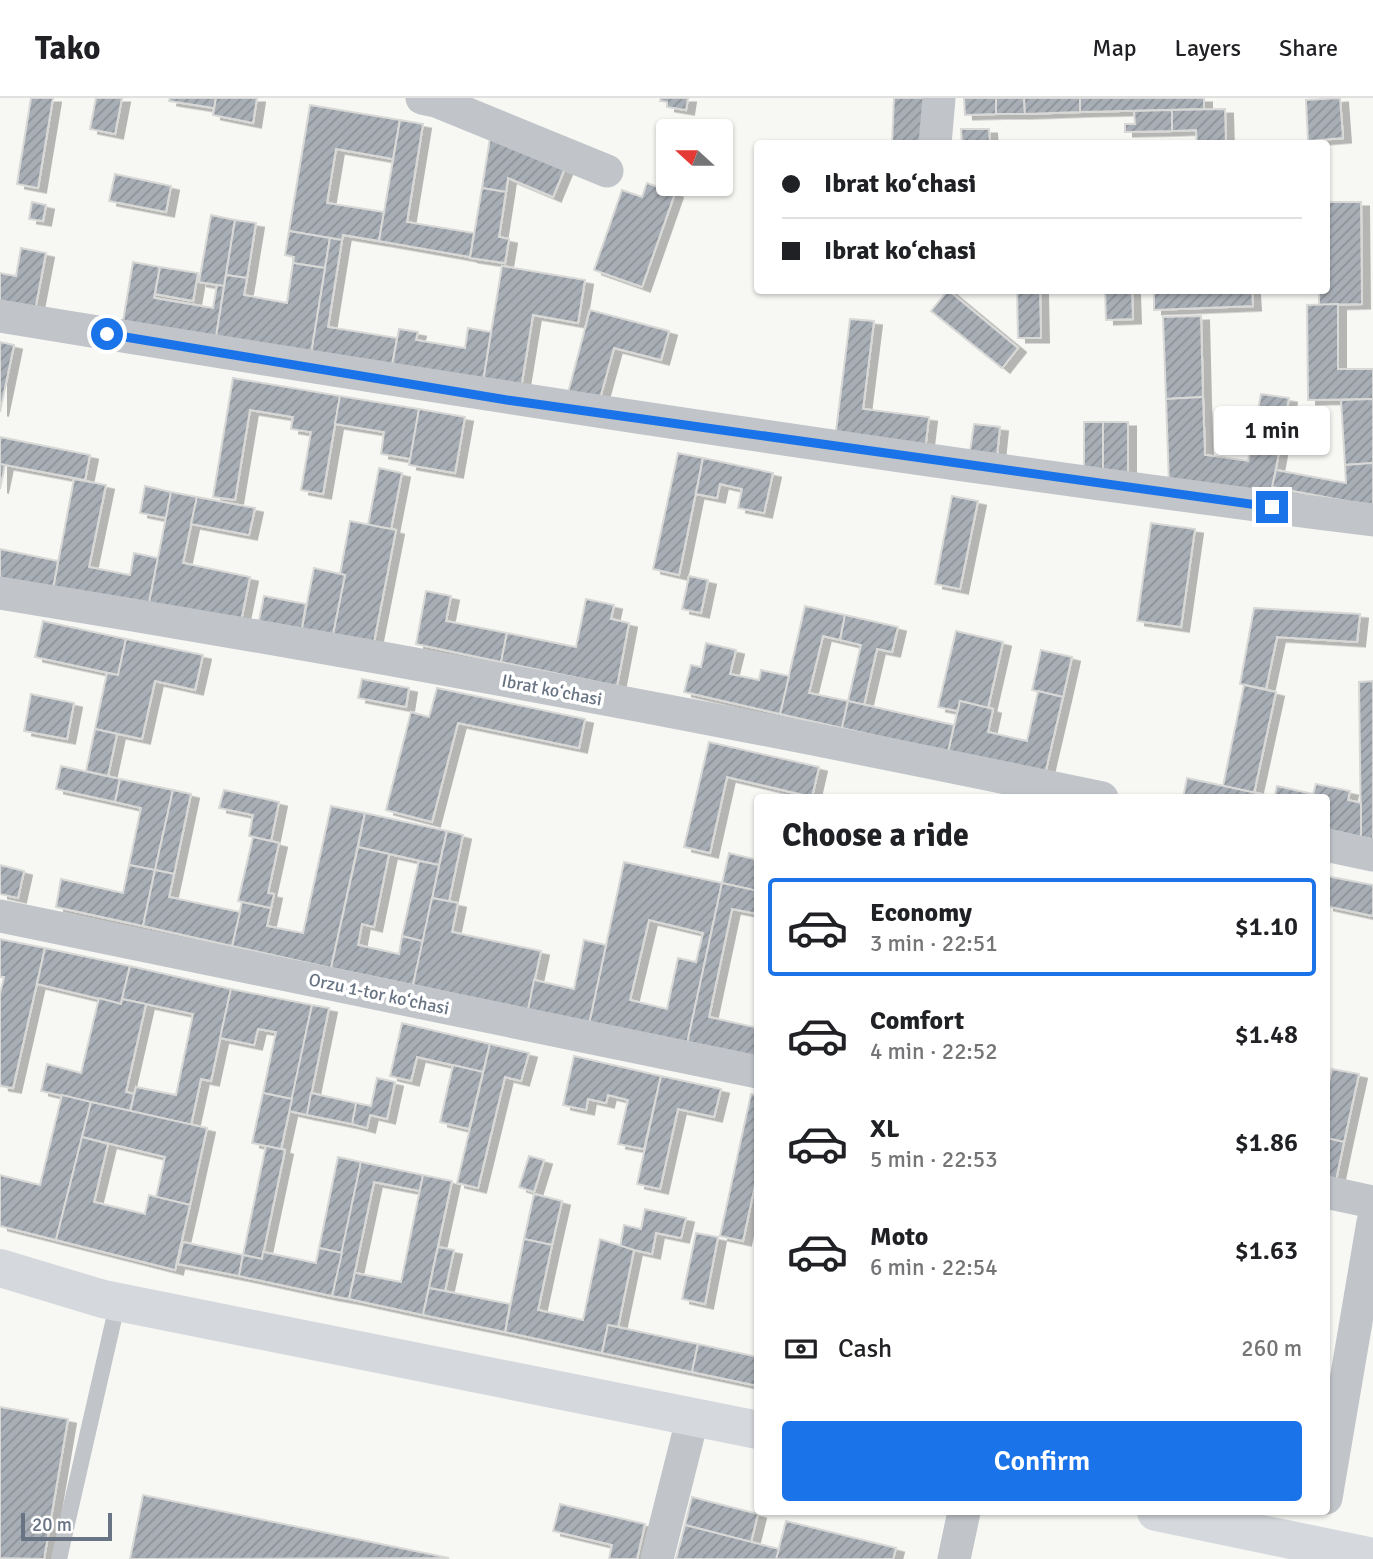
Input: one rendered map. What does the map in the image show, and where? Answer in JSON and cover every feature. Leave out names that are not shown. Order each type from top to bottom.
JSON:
[{"type":"main road","points":[[0,1268],[118,1301],[754,1429]]},
{"type":"main road","points":[[1173,1515],[1307,1539],[1373,1557]]},
{"type":"street","points":[[422,98],[436,101],[607,172]]},
{"type":"street","points":[[934,140],[939,98]]},
{"type":"street","points":[[0,316],[507,400],[1373,520]]},
{"type":"street","name":"Ibrat koʻchasi","points":[[0,593],[263,636],[910,758],[1083,794]]},
{"type":"street","points":[[1330,846],[1373,855]]},
{"type":"street","name":"Orzu 1-tor koʻchasi","points":[[0,916],[754,1071]]},
{"type":"street","points":[[1330,1193],[1373,1202]]},
{"type":"street","points":[[1330,1475],[1373,1222]]},
{"type":"street","points":[[657,1559],[693,1416]]},
{"type":"street","points":[[954,1559],[963,1515]]},
{"type":"lane","points":[[59,1559],[118,1301]]},
{"type":"building","points":[[31,98],[53,98],[38,188],[17,184]]},
{"type":"building","points":[[96,98],[122,98],[115,134],[90,129]]},
{"type":"building","points":[[170,98],[216,98],[214,108],[169,101]]},
{"type":"building","points":[[216,98],[257,98],[253,123],[213,115]]},
{"type":"building","points":[[661,98],[688,98],[686,110],[667,107],[667,102],[660,101]]},
{"type":"building","points":[[894,98],[925,98],[923,140],[892,140]]},
{"type":"building","points":[[964,98],[996,98],[996,114],[965,115]]},
{"type":"building","points":[[996,98],[1024,98],[1025,114],[996,114]]},
{"type":"building","points":[[1024,98],[1080,98],[1080,112],[1025,114]]},
{"type":"building","points":[[1080,98],[1204,98],[1204,109],[1080,112]]},
{"type":"building","points":[[1340,98],[1343,138],[1308,140],[1306,100]]},
{"type":"building","points":[[310,105],[400,120],[393,159],[336,149],[327,203],[384,212],[379,241],[343,235],[342,240],[289,231]]},
{"type":"building","points":[[1225,109],[1226,140],[1197,140],[1196,130],[1172,131],[1172,110]]},
{"type":"building","points":[[1172,110],[1172,131],[1125,132],[1125,124],[1135,124],[1134,111]]},
{"type":"building","points":[[400,120],[423,124],[407,222],[474,233],[470,257],[379,241]]},
{"type":"building","points":[[961,129],[989,129],[990,140],[962,140]]},
{"type":"building","points":[[490,138],[565,168],[553,197],[508,178],[506,192],[482,188]]},
{"type":"building","points":[[115,174],[171,186],[166,212],[109,201]]},
{"type":"building","points":[[647,183],[656,186],[656,196],[674,196],[642,287],[594,270],[622,190],[642,197]]},
{"type":"building","points":[[482,188],[506,192],[499,237],[509,239],[505,263],[470,258]]},
{"type":"building","points":[[32,202],[46,205],[43,221],[29,219]]},
{"type":"building","points":[[1330,202],[1361,202],[1362,304],[1319,305],[1319,294],[1330,294]]},
{"type":"building","points":[[211,215],[235,220],[224,286],[199,282]]},
{"type":"building","points":[[235,220],[256,223],[247,278],[226,275]]},
{"type":"building","points":[[289,231],[330,238],[325,268],[293,263],[294,257],[285,255]]},
{"type":"building","points":[[330,238],[342,240],[328,327],[397,338],[392,366],[311,353]]},
{"type":"building","points":[[21,248],[46,253],[35,310],[0,303],[0,273],[16,276]]},
{"type":"building","points":[[133,262],[160,267],[154,298],[213,308],[217,285],[224,286],[216,337],[123,321]]},
{"type":"building","points":[[293,263],[325,268],[311,353],[216,337],[226,275],[247,278],[244,295],[287,303]]},
{"type":"building","points":[[502,266],[585,280],[578,323],[533,315],[521,388],[483,381]]},
{"type":"building","points":[[160,267],[198,273],[193,301],[155,294]]},
{"type":"building","points":[[945,294],[953,294],[1018,348],[1002,368],[931,311]]},
{"type":"building","points":[[1017,294],[1040,294],[1041,338],[1018,338]]},
{"type":"building","points":[[1105,294],[1132,294],[1133,319],[1106,320]]},
{"type":"building","points":[[1154,294],[1252,294],[1253,306],[1154,310]]},
{"type":"building","points":[[1338,304],[1338,369],[1373,369],[1373,399],[1308,400],[1307,305]]},
{"type":"building","points":[[590,310],[669,331],[661,360],[614,348],[599,402],[568,393]]},
{"type":"building","points":[[1201,316],[1203,397],[1166,399],[1163,317]]},
{"type":"building","points":[[850,319],[874,321],[863,409],[929,417],[925,450],[835,439]]},
{"type":"building","points":[[468,328],[491,332],[483,381],[392,366],[399,329],[418,332],[416,340],[465,348]]},
{"type":"building","points":[[0,342],[14,345],[0,412]]},
{"type":"building","points":[[233,378],[340,396],[323,494],[301,490],[311,432],[291,429],[293,417],[250,410],[235,500],[213,497]]},
{"type":"building","points":[[1261,394],[1289,398],[1270,500],[1169,484],[1166,399],[1203,397],[1205,455],[1248,461]]},
{"type":"building","points":[[340,396],[419,409],[411,459],[381,454],[384,432],[335,424]]},
{"type":"building","points":[[1373,399],[1373,463],[1345,465],[1341,400]]},
{"type":"building","points":[[419,409],[465,417],[455,473],[409,465]]},
{"type":"building","points":[[1084,422],[1103,422],[1103,474],[1084,474]]},
{"type":"building","points":[[1103,422],[1128,422],[1128,474],[1103,474]]},
{"type":"building","points":[[974,424],[1000,427],[997,455],[970,451]]},
{"type":"building","points":[[0,437],[90,455],[85,480],[0,464]]},
{"type":"building","points":[[678,453],[703,458],[679,575],[653,569]]},
{"type":"building","points":[[703,458],[773,473],[764,513],[738,508],[742,489],[720,484],[717,498],[696,494]]},
{"type":"building","points":[[1373,463],[1373,506],[1272,487],[1276,470],[1346,483],[1345,465]]},
{"type":"building","points":[[0,464],[5,465],[0,489]]},
{"type":"building","points":[[379,468],[402,473],[391,529],[368,525]]},
{"type":"building","points":[[74,479],[106,485],[89,567],[130,575],[134,553],[158,558],[148,608],[53,589]]},
{"type":"building","points":[[145,486],[171,492],[166,518],[140,513]]},
{"type":"building","points":[[171,492],[197,497],[183,563],[250,577],[240,626],[148,608]]},
{"type":"building","points":[[952,496],[978,501],[960,589],[935,584]]},
{"type":"building","points":[[197,497],[255,508],[249,535],[191,524]]},
{"type":"building","points":[[350,521],[396,530],[373,647],[332,639],[345,575],[340,574]]},
{"type":"building","points":[[1151,523],[1195,529],[1181,627],[1137,621]]},
{"type":"building","points":[[0,549],[58,561],[53,589],[0,578]]},
{"type":"building","points":[[314,568],[345,575],[332,639],[301,633]]},
{"type":"building","points":[[689,576],[708,580],[701,613],[682,609]]},
{"type":"building","points":[[426,591],[451,596],[446,621],[507,633],[501,662],[416,644]]},
{"type":"building","points":[[264,596],[306,604],[301,633],[258,625]]},
{"type":"building","points":[[586,599],[614,605],[611,619],[629,623],[617,686],[501,662],[507,633],[576,647]]},
{"type":"building","points":[[805,606],[845,615],[840,640],[823,636],[809,693],[848,701],[842,728],[780,714]]},
{"type":"building","points":[[1254,608],[1360,614],[1357,642],[1277,637],[1266,689],[1240,684]]},
{"type":"building","points":[[845,615],[898,627],[892,652],[877,649],[864,705],[848,701],[861,645],[840,640]]},
{"type":"building","points":[[43,621],[126,639],[118,675],[35,657]]},
{"type":"building","points":[[956,631],[1003,642],[988,708],[960,701],[958,711],[938,707]]},
{"type":"building","points":[[126,639],[203,655],[195,690],[155,681],[142,739],[95,729],[107,673],[118,675]]},
{"type":"building","points":[[706,643],[736,650],[730,674],[759,680],[761,670],[789,676],[780,714],[684,692],[691,665],[701,667]]},
{"type":"building","points":[[1041,650],[1072,657],[1063,697],[1032,690]]},
{"type":"building","points":[[362,679],[409,688],[406,707],[358,698]]},
{"type":"building","points":[[1373,681],[1373,839],[1361,837],[1359,682]]},
{"type":"building","points":[[1244,685],[1276,692],[1254,793],[1223,786]]},
{"type":"building","points":[[437,688],[585,719],[579,748],[458,723],[432,822],[386,810],[411,712],[429,717]]},
{"type":"building","points":[[1038,691],[1063,697],[1045,774],[948,752],[960,701],[993,709],[988,732],[1027,741]]},
{"type":"building","points":[[31,694],[74,703],[67,739],[24,731]]},
{"type":"building","points":[[848,701],[954,725],[948,752],[842,728]]},
{"type":"building","points":[[95,729],[117,734],[108,776],[86,771]]},
{"type":"building","points":[[709,742],[819,767],[813,794],[799,794],[727,777],[710,853],[684,847]]},
{"type":"building","points":[[61,766],[120,779],[115,802],[56,789]]},
{"type":"building","points":[[1187,778],[1261,794],[1184,794]]},
{"type":"building","points":[[120,779],[173,790],[155,870],[129,865],[141,808],[115,802]]},
{"type":"building","points":[[1316,784],[1350,791],[1348,800],[1361,803],[1361,837],[1330,830],[1330,794],[1313,794]]},
{"type":"building","points":[[1277,786],[1313,794],[1275,794]]},
{"type":"building","points":[[173,790],[191,794],[174,874],[155,870]]},
{"type":"building","points":[[224,790],[279,802],[271,841],[249,836],[253,815],[219,808]]},
{"type":"building","points":[[331,806],[365,813],[331,968],[232,946],[242,902],[271,908],[267,926],[303,933]]},
{"type":"building","points":[[365,813],[447,831],[439,865],[358,847]]},
{"type":"building","points":[[447,831],[463,835],[449,901],[432,898]]},
{"type":"building","points":[[253,837],[279,843],[268,893],[274,894],[271,908],[238,901]]},
{"type":"building","points":[[358,847],[389,854],[374,927],[362,924],[358,945],[399,954],[402,936],[423,941],[413,985],[331,968]]},
{"type":"building","points":[[729,853],[754,859],[754,890],[722,883]]},
{"type":"building","points":[[419,861],[439,865],[423,941],[402,936]]},
{"type":"building","points":[[624,862],[722,883],[687,1044],[589,1024]],"holes":[[[649,920],[703,933],[696,962],[678,958],[667,1009],[630,1000]]]},
{"type":"building","points":[[0,865],[24,871],[18,898],[0,894]]},
{"type":"building","points":[[129,865],[155,870],[143,926],[56,907],[61,879],[123,893]]},
{"type":"building","points":[[155,870],[174,874],[169,897],[240,912],[232,946],[143,926]]},
{"type":"building","points":[[1330,877],[1373,885],[1373,916],[1330,907]]},
{"type":"building","points":[[722,883],[754,890],[754,913],[732,909],[709,1017],[754,1027],[754,1059],[687,1044]]},
{"type":"building","points":[[432,898],[458,903],[452,932],[541,951],[528,1010],[413,985]]},
{"type":"building","points":[[0,939],[45,948],[13,1088],[1,1086],[0,1082],[0,994],[4,977],[0,977]]},
{"type":"building","points":[[584,940],[606,945],[589,1024],[528,1010],[534,980],[574,989]]},
{"type":"building","points":[[45,948],[130,966],[121,1004],[37,984]]},
{"type":"building","points":[[130,966],[231,989],[211,1081],[201,1079],[191,1125],[130,1111],[136,1087],[176,1095],[193,1014],[122,999]]},
{"type":"building","points":[[231,989],[312,1005],[292,1099],[263,1093],[276,1032],[258,1029],[254,1045],[220,1038]]},
{"type":"building","points":[[99,998],[121,1004],[122,999],[146,1004],[126,1092],[134,1094],[130,1111],[41,1091],[47,1064],[81,1073]]},
{"type":"building","points":[[312,1005],[329,1008],[307,1115],[289,1111]]},
{"type":"building","points":[[402,1023],[490,1044],[483,1072],[417,1057],[411,1081],[390,1076]]},
{"type":"building","points":[[490,1044],[529,1053],[521,1081],[505,1077],[478,1188],[457,1183]]},
{"type":"building","points":[[574,1056],[661,1076],[644,1149],[618,1144],[628,1100],[608,1095],[606,1103],[588,1099],[586,1110],[563,1105]]},
{"type":"building","points":[[453,1065],[483,1072],[469,1129],[440,1122]]},
{"type":"building","points":[[1332,1069],[1359,1074],[1344,1142],[1330,1139]]},
{"type":"building","points":[[661,1076],[721,1089],[714,1117],[678,1109],[660,1189],[637,1184]]},
{"type":"building","points":[[377,1078],[395,1082],[387,1119],[370,1115],[367,1128],[352,1124],[356,1103],[371,1106]]},
{"type":"building","points":[[263,1093],[292,1099],[281,1149],[252,1143]]},
{"type":"building","points":[[311,1093],[356,1103],[352,1124],[307,1115]]},
{"type":"building","points":[[751,1094],[754,1094],[754,1190],[743,1241],[720,1236]]},
{"type":"building","points":[[62,1095],[91,1102],[56,1240],[0,1226],[0,1175],[40,1185]]},
{"type":"building","points":[[91,1102],[207,1128],[190,1205],[156,1197],[165,1157],[82,1137]]},
{"type":"building","points":[[82,1137],[108,1144],[94,1202],[145,1214],[149,1195],[190,1205],[175,1270],[56,1240]]},
{"type":"building","points":[[1330,1139],[1344,1142],[1335,1185],[1330,1184]]},
{"type":"building","points":[[266,1146],[285,1150],[262,1259],[243,1255]]},
{"type":"building","points":[[529,1156],[544,1160],[534,1192],[519,1187]]},
{"type":"building","points":[[338,1157],[361,1162],[342,1253],[319,1248]]},
{"type":"building","points":[[361,1162],[423,1175],[420,1191],[374,1182],[349,1299],[332,1296]]},
{"type":"building","points":[[423,1175],[452,1181],[423,1315],[349,1299],[355,1273],[401,1282]]},
{"type":"building","points":[[534,1194],[562,1201],[552,1245],[524,1239]]},
{"type":"building","points":[[645,1209],[686,1218],[681,1238],[656,1233],[652,1254],[620,1247],[624,1225],[641,1229]]},
{"type":"building","points":[[696,1233],[718,1237],[705,1304],[682,1299]]},
{"type":"building","points":[[524,1239],[552,1245],[538,1310],[583,1320],[600,1239],[634,1250],[618,1327],[608,1325],[602,1353],[505,1332]]},
{"type":"building","points":[[183,1242],[243,1255],[239,1276],[178,1264]]},
{"type":"building","points":[[438,1247],[454,1250],[445,1291],[429,1288]]},
{"type":"building","points":[[319,1248],[342,1253],[332,1296],[239,1276],[243,1255],[262,1259],[263,1252],[316,1263]]},
{"type":"building","points":[[429,1288],[510,1304],[505,1332],[423,1315]]},
{"type":"building","points":[[608,1325],[698,1344],[692,1372],[602,1353]]},
{"type":"building","points":[[698,1344],[754,1356],[754,1385],[692,1372]]},
{"type":"building","points":[[0,1407],[68,1419],[44,1559],[0,1558]]},
{"type":"building","points":[[143,1495],[449,1558],[130,1559]]},
{"type":"building","points":[[692,1497],[758,1515],[751,1542],[685,1525]]},
{"type":"building","points":[[560,1504],[645,1524],[637,1559],[609,1559],[612,1545],[553,1531]]},
{"type":"building","points":[[786,1521],[896,1548],[893,1559],[776,1559]]},
{"type":"building","points":[[685,1525],[779,1549],[776,1559],[676,1559]]},
{"type":"route","points":[[107,334],[507,400],[1272,507]]}]
